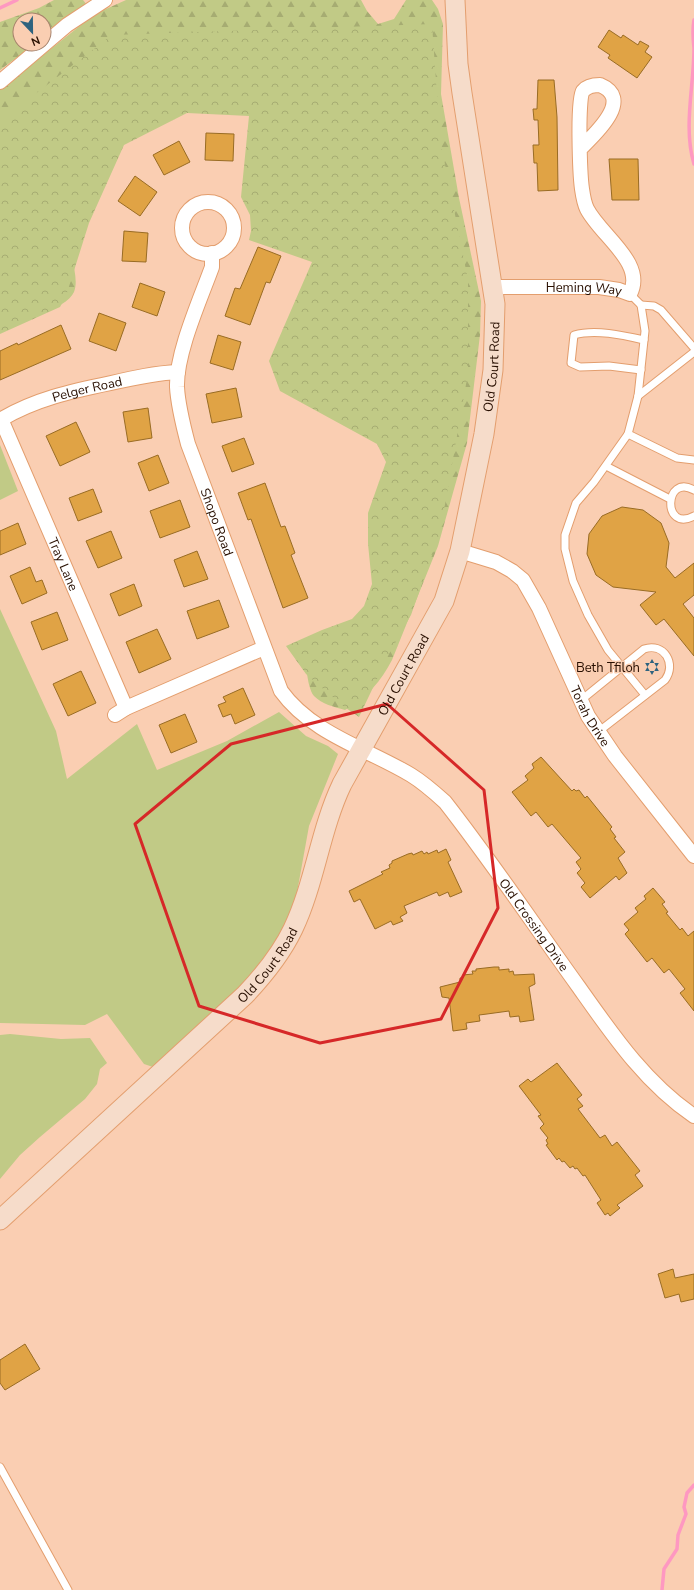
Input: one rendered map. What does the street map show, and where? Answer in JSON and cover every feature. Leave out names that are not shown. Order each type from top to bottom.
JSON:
[{"type":"main road","name":"Old Court Road","points":[[0,1220],[245,995],[278,956],[294,928],[305,900],[332,804],[444,601],[460,551],[475,482],[490,395],[496,322],[494,287],[462,93],[455,0]]},
{"type":"street","points":[[0,82],[67,25],[105,0]]},
{"type":"street","name":"Heming Way","points":[[494,287],[599,287],[619,290],[630,294],[635,286],[633,270],[594,220],[584,200],[581,148]]},
{"type":"street","name":"Shopo Road","points":[[212,253],[212,267],[182,353],[178,372],[179,404],[188,444],[281,691],[290,703],[314,723],[361,749]]},
{"type":"street","name":"Pelger Road","points":[[1,420],[42,400],[71,391],[156,373],[178,372]]},
{"type":"street","name":"Tray Lane","points":[[1,420],[120,712],[264,648]]},
{"type":"street","name":"Torah Drive","points":[[460,551],[496,562],[512,571],[523,580],[539,608],[580,701],[598,732],[694,856]]},
{"type":"street","name":"Old Crossing Drive","points":[[361,749],[412,776],[430,788],[445,802],[584,995],[640,1069],[676,1104],[694,1116]]},
{"type":"lane","points":[[630,294],[641,305],[645,331],[638,396],[628,434],[606,466],[576,503],[565,535],[565,548],[573,581],[582,604],[608,650],[644,695]]},
{"type":"lane","points":[[641,305],[654,306],[661,310],[694,348]]},
{"type":"lane","points":[[641,370],[609,366],[580,367],[571,363],[572,351],[574,335],[584,332],[629,336],[644,340]]},
{"type":"lane","points":[[638,396],[694,352]]},
{"type":"lane","points":[[628,434],[678,458],[694,460]]},
{"type":"lane","points":[[606,466],[670,499]]},
{"type":"lane","points":[[694,490],[686,487],[680,488],[676,490],[670,499],[671,509],[678,517],[688,519],[694,516]]},
{"type":"lane","points":[[580,701],[644,649],[651,647],[663,651],[668,657],[670,666],[669,674],[598,732]]},
{"type":"lane","points":[[0,1467],[68,1590]]},
{"type":"highlighted area","points":[[387,704],[484,790],[498,908],[441,1019],[320,1043],[199,1006],[135,824],[231,744]]},
{"type":"green space","points":[[54,0],[83,0],[87,5],[52,31],[52,12],[28,12]]},
{"type":"green space","points":[[126,0],[361,0],[367,11],[378,24],[394,19],[406,0],[432,0],[438,9],[443,24],[441,94],[459,198],[481,301],[480,335],[467,443],[438,546],[392,660],[372,689],[353,706],[345,710],[324,703],[314,696],[309,685],[304,644],[352,624],[377,600],[397,516],[394,124],[178,109],[130,129],[72,258],[76,279],[74,292],[62,304],[52,309],[0,327],[0,89],[47,52],[52,52],[52,48],[95,14]]},
{"type":"green space","points":[[12,18],[12,52],[24,52],[0,70],[0,22]]},
{"type":"green space","points":[[432,24],[440,139],[468,280],[468,373],[440,533],[411,615],[389,654],[359,717],[343,706],[306,674],[286,646],[352,619],[364,606],[372,584],[368,544],[368,513],[386,462],[377,444],[280,391],[269,361],[312,262],[249,240],[251,231],[250,215],[241,197],[249,116],[187,113],[124,145],[89,223],[66,296],[60,307],[0,334],[0,121],[112,35]]},
{"type":"green space","points":[[0,445],[18,491],[0,500]]},
{"type":"green space","points":[[0,609],[56,731],[67,779],[137,724],[157,770],[227,741],[279,712],[306,736],[328,746],[338,754],[309,826],[294,909],[278,940],[237,994],[153,1067],[144,1064],[107,1014],[85,1025],[0,1023]]},
{"type":"green space","points":[[10,1034],[61,1039],[90,1038],[107,1063],[100,1069],[97,1084],[85,1099],[20,1155],[0,1179],[0,1035]]},
{"type":"building","points":[[609,30],[621,38],[623,35],[638,45],[640,41],[649,46],[645,52],[652,57],[637,78],[608,58],[610,55],[598,47]]},
{"type":"building","points":[[538,80],[554,80],[557,117],[558,190],[538,191],[537,163],[534,163],[533,145],[539,145],[538,120],[534,120],[533,109],[537,109]]},
{"type":"building","points":[[206,133],[234,134],[233,161],[205,160]]},
{"type":"building","points":[[179,141],[190,162],[164,175],[153,155]]},
{"type":"building","points":[[609,159],[638,159],[639,200],[612,200]]},
{"type":"building","points":[[135,176],[157,192],[140,216],[118,201]]},
{"type":"building","points":[[124,231],[148,233],[146,262],[122,261]]},
{"type":"building","points":[[258,247],[281,256],[270,283],[266,282],[250,325],[225,316],[235,288],[240,289]]},
{"type":"building","points":[[140,283],[165,292],[157,316],[132,307]]},
{"type":"building","points":[[99,313],[126,323],[116,351],[89,341]]},
{"type":"building","points":[[61,325],[71,349],[0,380],[0,351],[17,343],[18,345]]},
{"type":"building","points":[[218,335],[241,342],[233,370],[210,363]]},
{"type":"building","points":[[236,388],[242,417],[212,423],[206,394]]},
{"type":"building","points":[[148,408],[152,438],[128,442],[123,412]]},
{"type":"building","points":[[76,422],[90,452],[60,466],[46,436]]},
{"type":"building","points":[[244,438],[254,464],[232,472],[222,446]]},
{"type":"building","points":[[158,455],[169,483],[149,491],[138,463]]},
{"type":"building","points":[[265,483],[281,527],[285,526],[295,553],[291,555],[308,598],[283,608],[251,519],[248,520],[238,493]]},
{"type":"building","points":[[93,489],[102,512],[78,521],[69,498]]},
{"type":"building","points":[[180,500],[190,527],[160,538],[150,511]]},
{"type":"building","points":[[622,507],[643,510],[661,523],[669,543],[666,567],[675,578],[694,563],[694,595],[683,604],[694,618],[694,656],[664,619],[656,625],[640,605],[656,592],[613,587],[596,575],[587,554],[589,534],[602,516]]},
{"type":"building","points":[[18,523],[26,544],[0,555],[0,531]]},
{"type":"building","points":[[111,531],[122,558],[98,568],[86,541]]},
{"type":"building","points":[[197,551],[208,579],[184,587],[174,560]]},
{"type":"building","points":[[30,567],[36,582],[42,580],[47,593],[22,604],[10,576]]},
{"type":"building","points":[[134,584],[142,606],[119,616],[110,594]]},
{"type":"building","points":[[219,600],[229,627],[197,639],[187,611]]},
{"type":"building","points":[[57,612],[68,640],[42,650],[31,622]]},
{"type":"building","points":[[157,629],[171,659],[139,673],[126,642]]},
{"type":"building","points":[[81,671],[96,703],[68,716],[53,684]]},
{"type":"building","points":[[243,688],[255,715],[235,724],[231,714],[223,717],[218,705],[226,702],[223,697]]},
{"type":"building","points":[[185,714],[197,742],[171,753],[159,725]]},
{"type":"building","points":[[541,757],[572,791],[574,789],[576,791],[579,790],[585,798],[587,796],[612,827],[610,829],[616,837],[614,838],[625,852],[618,858],[627,873],[619,880],[616,876],[590,898],[581,887],[585,883],[577,873],[581,869],[576,862],[581,858],[552,824],[548,827],[536,812],[531,816],[512,792],[528,780],[525,776],[534,768],[532,764]]},
{"type":"building","points":[[446,849],[451,860],[448,862],[462,892],[450,897],[448,892],[439,896],[437,892],[404,906],[407,913],[400,917],[403,921],[393,925],[391,921],[375,929],[360,899],[354,902],[349,891],[383,874],[381,872],[390,868],[389,865],[392,861],[408,854],[412,853],[413,855],[422,851],[424,854],[427,852],[428,854],[437,850],[438,853]]},
{"type":"building","points":[[653,888],[665,902],[662,904],[668,912],[666,913],[680,930],[682,928],[688,936],[694,931],[694,1011],[680,993],[685,989],[669,969],[664,973],[652,958],[647,962],[625,934],[629,930],[624,924],[638,912],[635,908],[646,899],[644,896]]},
{"type":"building","points":[[499,967],[499,970],[509,969],[509,972],[513,971],[514,975],[534,974],[535,984],[529,987],[534,1020],[520,1022],[519,1016],[510,1017],[509,1011],[479,1015],[480,1021],[466,1023],[467,1029],[453,1031],[449,998],[442,997],[440,987],[460,982],[460,978],[463,978],[463,975],[473,974],[472,971],[476,971],[476,969]]},
{"type":"building","points":[[557,1063],[582,1095],[577,1099],[583,1106],[578,1109],[600,1138],[605,1135],[612,1146],[617,1142],[640,1171],[635,1175],[643,1186],[617,1205],[620,1208],[610,1216],[608,1213],[605,1215],[597,1203],[601,1200],[585,1175],[583,1176],[577,1168],[575,1169],[573,1166],[570,1168],[559,1158],[557,1160],[546,1145],[548,1144],[546,1140],[548,1138],[540,1128],[544,1124],[538,1116],[541,1115],[519,1086],[528,1079],[531,1082]]},
{"type":"building","points":[[673,1269],[675,1278],[694,1274],[694,1299],[681,1302],[679,1294],[665,1298],[658,1274]]},
{"type":"building","points":[[25,1344],[40,1369],[5,1390],[0,1383],[0,1360]]},
{"type":"waterway","points":[[0,8],[17,0]]},
{"type":"waterway","points":[[694,20],[694,62],[689,121],[689,136],[694,164]]},
{"type":"waterway","points":[[662,1590],[664,1569],[677,1549],[678,1535],[686,1514],[684,1507],[687,1493],[694,1485]]},
{"type":"place","name":"Beth Tfiloh","points":[[652,667]]}]
